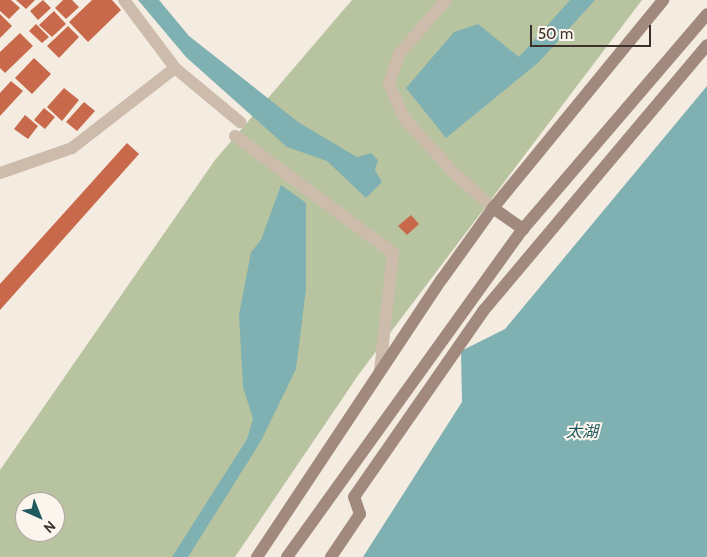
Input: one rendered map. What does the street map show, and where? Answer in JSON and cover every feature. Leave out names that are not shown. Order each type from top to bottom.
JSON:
[{"type":"main road","points":[[257,557],[380,370],[494,208],[663,0]]},
{"type":"main road","points":[[287,557],[524,229],[707,14]]},
{"type":"main road","points":[[332,557],[360,514],[354,497],[484,310],[707,45]]},
{"type":"main road","points":[[494,208],[524,229]]},
{"type":"street","points":[[124,0],[175,68],[240,122]]},
{"type":"street","points":[[446,0],[398,54],[389,84],[404,118],[452,171],[494,208]]},
{"type":"street","points":[[0,173],[72,148],[175,68]]},
{"type":"street","points":[[235,136],[393,253],[380,370]]},
{"type":"green space","points":[[352,0],[642,0],[359,374],[235,557],[0,557],[0,470],[215,160]]},
{"type":"water","points":[[138,0],[159,0],[189,36],[298,122],[357,157],[371,153],[378,160],[375,170],[382,182],[366,198],[327,161],[287,147],[186,57]]},
{"type":"water","points":[[570,0],[595,0],[539,62],[446,138],[406,88],[454,32],[478,24],[519,57]]},
{"type":"water","name":"太湖","points":[[707,86],[707,557],[363,557],[462,402],[461,351],[505,329]]},
{"type":"water","points":[[281,185],[306,203],[306,289],[296,369],[261,441],[188,557],[172,557],[247,439],[253,419],[243,387],[239,315],[251,252],[261,240]]},
{"type":"building","points":[[0,0],[11,0],[20,8],[9,19],[0,11]]},
{"type":"building","points":[[16,0],[35,0],[26,9]]},
{"type":"building","points":[[43,0],[51,8],[38,20],[30,11]]},
{"type":"building","points":[[63,0],[72,0],[79,7],[66,19],[55,8]]},
{"type":"building","points":[[92,0],[112,0],[121,10],[88,42],[69,22]]},
{"type":"building","points":[[54,11],[66,24],[52,37],[39,25]]},
{"type":"building","points":[[0,14],[12,26],[0,38]]},
{"type":"building","points":[[36,24],[49,37],[42,43],[29,31]]},
{"type":"building","points":[[68,26],[79,37],[59,58],[47,46]]},
{"type":"building","points":[[20,33],[33,46],[5,73],[0,68],[0,52]]},
{"type":"building","points":[[34,58],[51,74],[32,94],[15,78]]},
{"type":"building","points":[[11,81],[23,91],[0,116],[0,93]]},
{"type":"building","points":[[64,88],[79,100],[62,121],[47,107]]},
{"type":"building","points":[[84,102],[95,111],[77,131],[66,122]]},
{"type":"building","points":[[44,108],[55,117],[45,129],[34,120]]},
{"type":"building","points":[[25,115],[38,126],[28,139],[14,129]]},
{"type":"building","points":[[127,143],[139,154],[0,310],[0,284]]},
{"type":"building","points":[[411,215],[419,224],[407,235],[398,226]]}]
